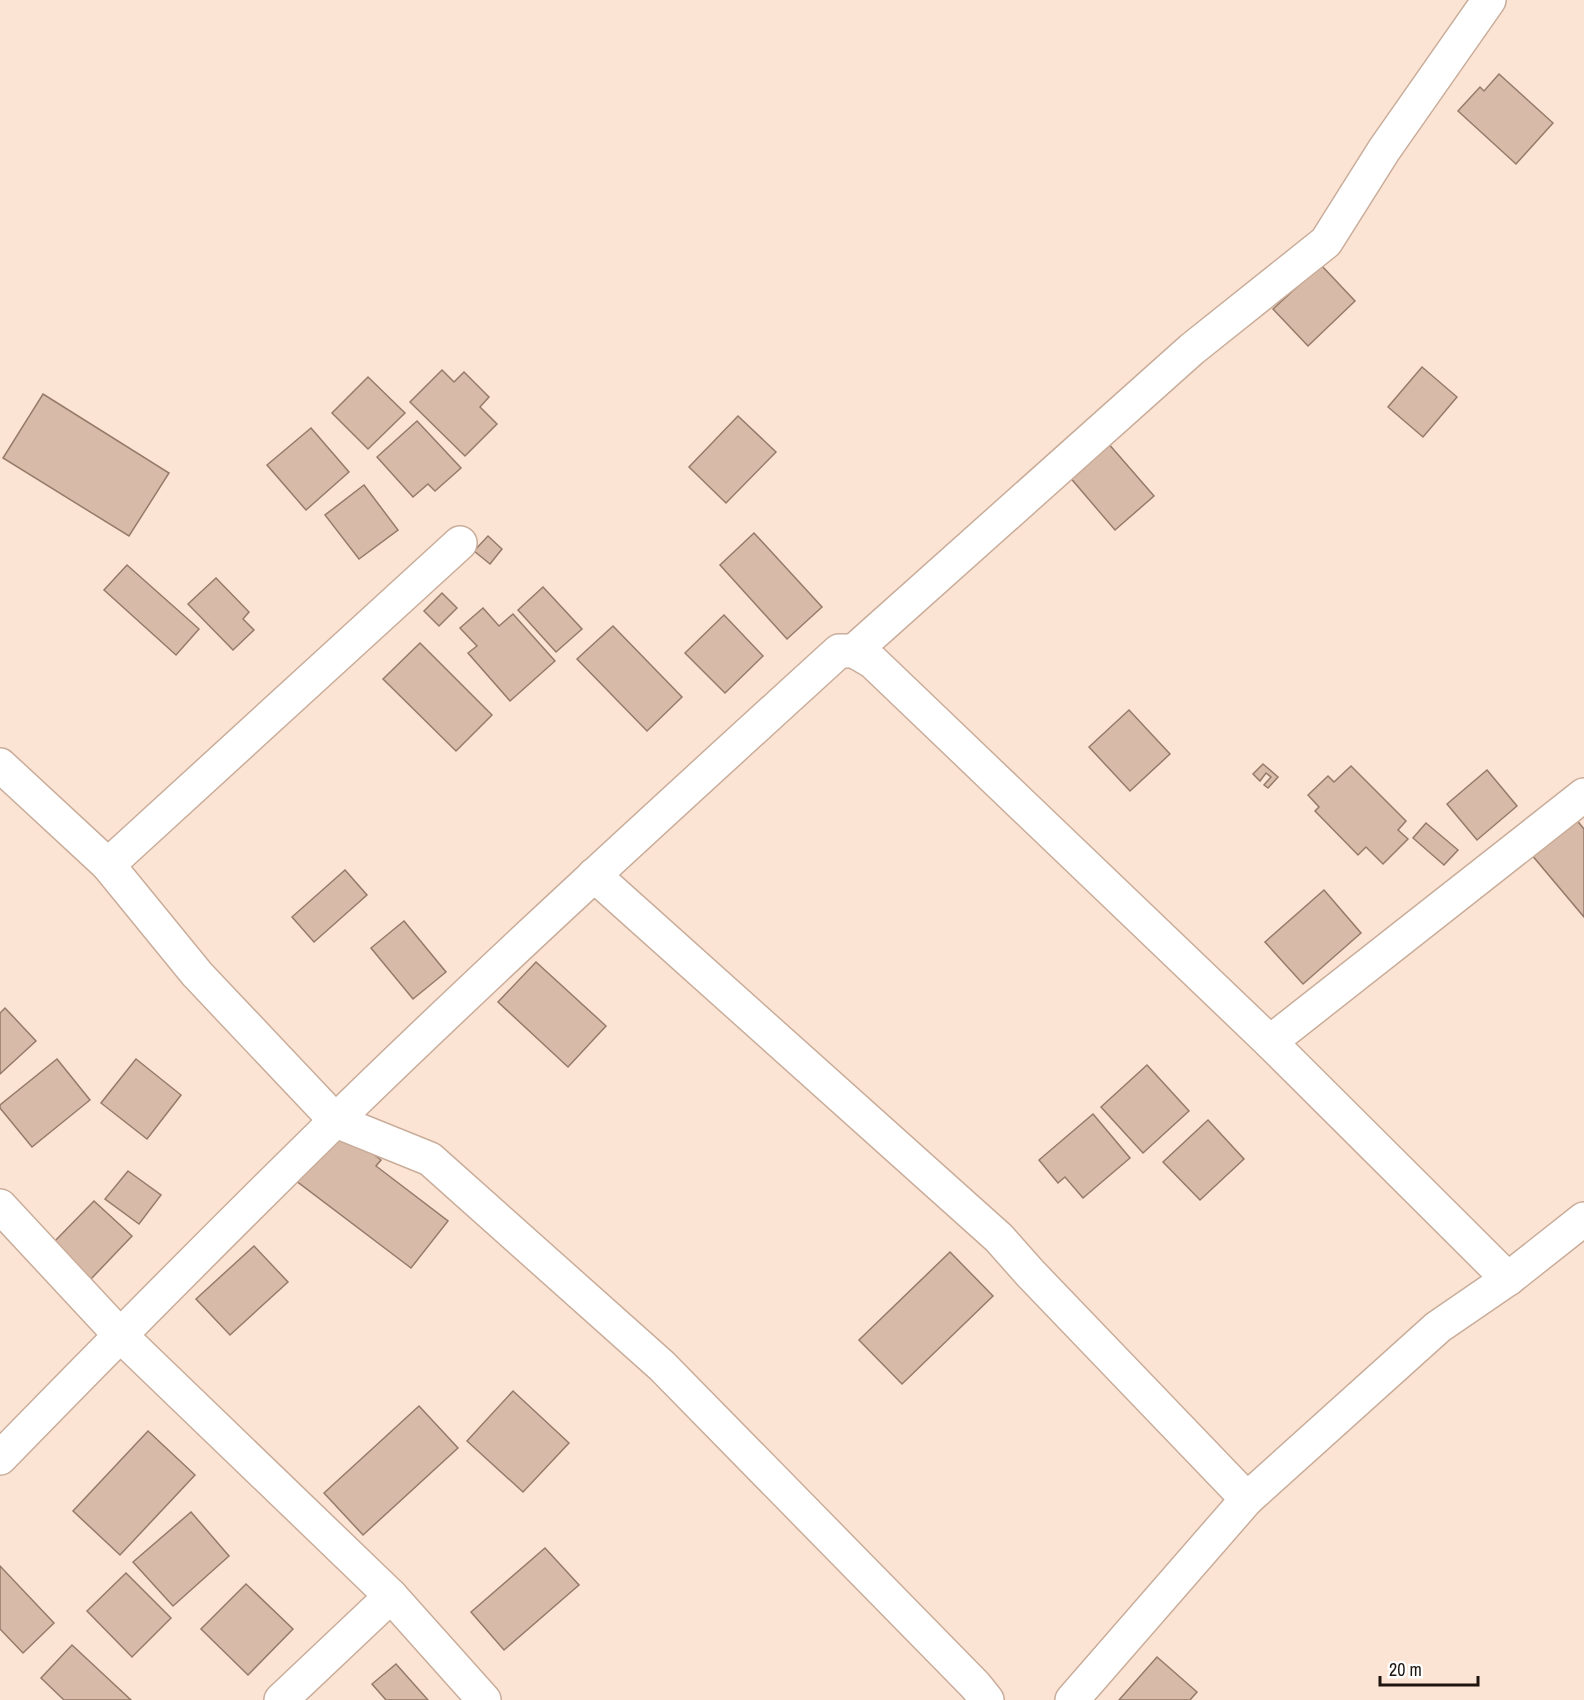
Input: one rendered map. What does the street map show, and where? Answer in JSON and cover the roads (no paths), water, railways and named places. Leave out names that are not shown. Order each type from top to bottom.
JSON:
[{"type":"street","points":[[854,651],[1192,349],[1326,242],[1384,150],[1489,0]]},
{"type":"street","points":[[108,865],[460,543]]},
{"type":"street","points":[[0,1458],[120,1335],[336,1121],[594,875],[838,651],[854,651],[873,662],[1270,1042],[1508,1279]]},
{"type":"street","points":[[0,765],[108,865],[198,974],[336,1121],[430,1159],[662,1366],[987,1700]]},
{"type":"street","points":[[1270,1042],[1584,795]]},
{"type":"street","points":[[594,875],[999,1238],[1247,1499]]},
{"type":"street","points":[[0,1206],[120,1335],[391,1596],[484,1700]]},
{"type":"street","points":[[1072,1700],[1247,1499],[1438,1327],[1508,1279],[1584,1219]]},
{"type":"street","points":[[281,1700],[391,1596]]}]
